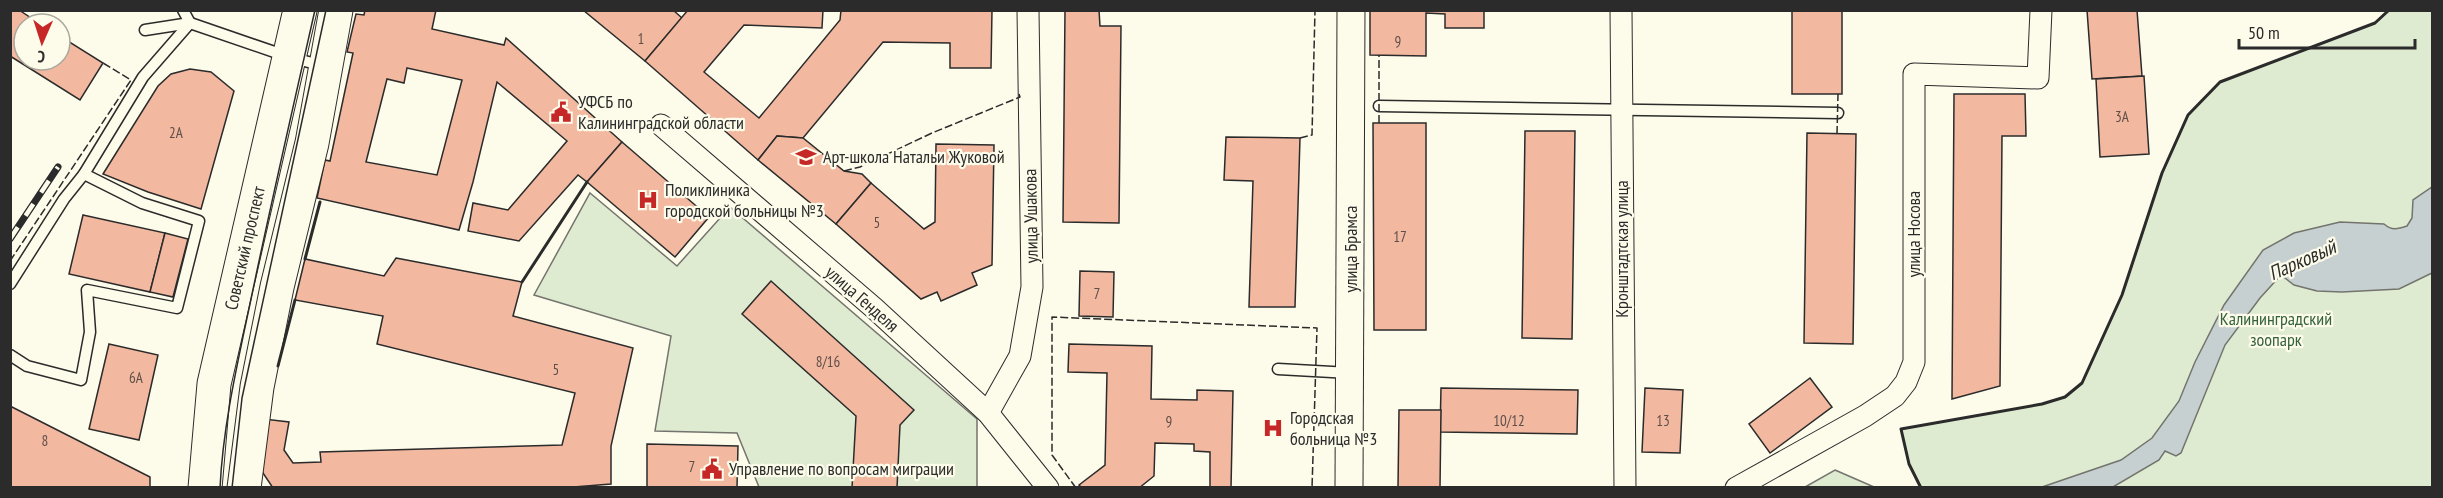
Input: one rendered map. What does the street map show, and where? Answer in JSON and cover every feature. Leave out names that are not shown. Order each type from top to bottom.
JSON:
[{"type":"main road","name":"Советский проспект","points":[[205,488],[214,384],[300,10]]},
{"type":"main road","points":[[244,488],[257,387],[277,287],[312,143],[336,10]]},
{"type":"street","name":"улица Ушакова","points":[[988,413],[1020,356],[1032,287],[1028,10]]},
{"type":"street","name":"улица Брамса","points":[[1349,488],[1352,10]]},
{"type":"street","name":"Кронштадтская улица","points":[[1621,10],[1625,488]]},
{"type":"street","name":"улица Носова","points":[[1736,488],[1865,416],[1895,396],[1906,382],[1914,362],[1914,74],[2038,78],[2042,10]]},
{"type":"street","name":"улица Генделя","points":[[661,125],[874,308],[988,413],[1048,488]]},
{"type":"lane","points":[[183,10],[190,24]]},
{"type":"lane","points":[[10,284],[64,199],[84,174],[144,77],[190,24]]},
{"type":"lane","points":[[145,30],[190,24],[289,57],[326,66]]},
{"type":"lane","points":[[1379,106],[1838,113]]},
{"type":"lane","points":[[10,354],[27,366],[81,380],[90,332],[87,290],[177,308],[199,221],[142,203],[84,174]]},
{"type":"lane","points":[[1278,369],[1350,373]]},
{"type":"green space","name":"Калининградский зоопарк","points":[[2389,11],[2432,11],[2432,487],[1921,487],[1909,464],[1901,429],[2042,404],[2065,397],[2082,383],[2122,295],[2162,173],[2188,115],[2220,82],[2375,23]]},
{"type":"green space","points":[[590,193],[677,266],[730,207],[977,419],[977,487],[759,487],[737,433],[655,431],[671,336],[534,295]]},
{"type":"green space","points":[[1835,470],[1874,487],[1805,487]]},
{"type":"water","name":"Парковый","points":[[2432,187],[2432,273],[2399,289],[2342,292],[2317,291],[2294,285],[2281,275],[2260,298],[2225,345],[2181,453],[2176,456],[2165,451],[2159,460],[2113,487],[2042,487],[2121,460],[2152,438],[2179,401],[2195,362],[2224,305],[2263,250],[2294,233],[2340,222],[2384,224],[2395,229],[2407,226],[2412,218],[2413,200]]},
{"type":"building","points":[[10,10],[19,10],[22,12],[12,12],[12,57],[10,56]]},
{"type":"building","name":"УФСБ по Калининградской области","points":[[365,10],[436,10],[432,29],[504,45],[506,38],[622,142],[587,182],[578,175],[519,241],[468,231],[473,203],[508,210],[567,141],[497,82],[459,230],[317,198],[325,160],[330,161],[353,53],[347,52],[356,14],[364,15]],"holes":[[[407,68],[462,80],[437,175],[366,162],[387,79],[404,83]]]},
{"type":"building","points":[[583,10],[673,10],[682,18],[645,61]]},
{"type":"building","points":[[688,10],[823,10],[822,28],[744,25],[704,72],[759,118],[840,20],[841,10],[992,10],[991,68],[950,68],[950,43],[883,42],[803,138],[777,136],[758,160],[645,61]]},
{"type":"building","points":[[1065,10],[1099,10],[1100,26],[1121,26],[1119,223],[1063,222]]},
{"type":"building","points":[[1370,10],[1484,10],[1484,28],[1445,28],[1445,14],[1426,13],[1426,56],[1370,55]]},
{"type":"building","points":[[1792,10],[1842,10],[1842,94],[1792,94]]},
{"type":"building","points":[[2087,10],[2137,10],[2142,76],[2092,79]]},
{"type":"building","points":[[72,44],[103,63],[80,100],[35,72],[72,72]]},
{"type":"building","points":[[190,69],[211,72],[234,91],[201,209],[148,192],[103,174],[158,86],[171,74]]},
{"type":"building","points":[[2144,76],[2149,154],[2100,157],[2096,79]]},
{"type":"building","points":[[1954,94],[2025,94],[2026,136],[2002,136],[2000,386],[1952,399]]},
{"type":"building","points":[[1373,123],[1426,123],[1426,330],[1374,330]]},
{"type":"building","points":[[1525,131],[1575,131],[1572,339],[1522,338]]},
{"type":"building","points":[[1807,133],[1856,134],[1853,344],[1804,343]]},
{"type":"building","points":[[777,136],[803,138],[844,171],[862,174],[871,183],[836,224],[758,160]]},
{"type":"building","points":[[1226,137],[1300,138],[1295,307],[1249,307],[1253,181],[1224,180]]},
{"type":"building","name":"Поликлиника городской больницы №3","points":[[622,142],[709,217],[675,257],[587,182]]},
{"type":"building","points":[[936,144],[994,145],[992,265],[972,273],[977,285],[941,301],[937,292],[921,299],[836,224],[871,183],[924,229],[935,222]]},
{"type":"building","points":[[83,215],[165,233],[150,292],[69,274]]},
{"type":"building","points":[[165,233],[188,239],[173,297],[150,292]]},
{"type":"building","points":[[396,258],[522,282],[513,316],[633,348],[611,446],[611,484],[561,488],[273,488],[261,470],[264,419],[289,422],[284,450],[293,463],[321,462],[320,452],[562,445],[575,393],[377,344],[383,316],[295,300],[305,259],[384,276]]},
{"type":"building","points":[[1080,271],[1114,272],[1113,317],[1079,316]]},
{"type":"building","points":[[771,281],[914,410],[900,425],[897,488],[852,488],[856,416],[742,314]]},
{"type":"building","points":[[109,344],[158,355],[139,440],[89,429]]},
{"type":"building","points":[[1069,344],[1152,346],[1151,399],[1197,400],[1197,390],[1233,391],[1231,488],[1210,488],[1210,452],[1194,451],[1194,444],[1155,443],[1154,476],[1139,488],[1082,488],[1079,485],[1105,465],[1107,373],[1068,372]]},
{"type":"building","points":[[1810,378],[1832,407],[1770,453],[1749,424]]},
{"type":"building","points":[[1441,388],[1578,390],[1577,434],[1440,432]]},
{"type":"building","points":[[1645,388],[1683,390],[1680,453],[1642,452]]},
{"type":"building","points":[[10,406],[150,477],[150,488],[10,488]]},
{"type":"building","points":[[1399,410],[1441,410],[1440,488],[1398,488]]},
{"type":"building","points":[[647,444],[738,446],[737,488],[647,488]]},
{"type":"tram line","points":[[220,488],[224,440],[236,369],[315,10]]},
{"type":"tram line","points":[[232,488],[242,398],[326,10]]},
{"type":"railway","points":[[10,239],[58,167]]},
{"type":"fence","points":[[1300,138],[1312,135],[1315,10]]},
{"type":"fence","points":[[1379,55],[1379,123]]},
{"type":"fence","points":[[10,261],[131,80],[103,63]]},
{"type":"fence","points":[[844,171],[860,167],[932,133],[1020,97],[1019,94]]},
{"type":"fence","points":[[1837,134],[1838,94]]},
{"type":"fence","points":[[1076,488],[1052,455],[1052,317],[1317,328],[1312,488]]},
{"type":"wall","points":[[1921,488],[1909,464],[1901,429],[2042,404],[2065,397],[2082,383],[2122,295],[2162,173],[2188,115],[2220,82],[2375,23],[2389,10]]},
{"type":"wall","points":[[522,282],[587,182]]},
{"type":"wall","points":[[305,259],[320,202]]},
{"type":"wall","points":[[278,366],[295,300]]},
{"type":"place","name":"УФСБ по Калининградской области","points":[[561,112]]},
{"type":"place","name":"Арт-школа Натальи Жуковой","points":[[806,157]]},
{"type":"place","name":"Поликлиника городской больницы №3","points":[[648,200]]},
{"type":"place","name":"Городская больница №3","points":[[1273,428]]},
{"type":"place","name":"Управление по вопросам миграции","points":[[712,469]]}]
